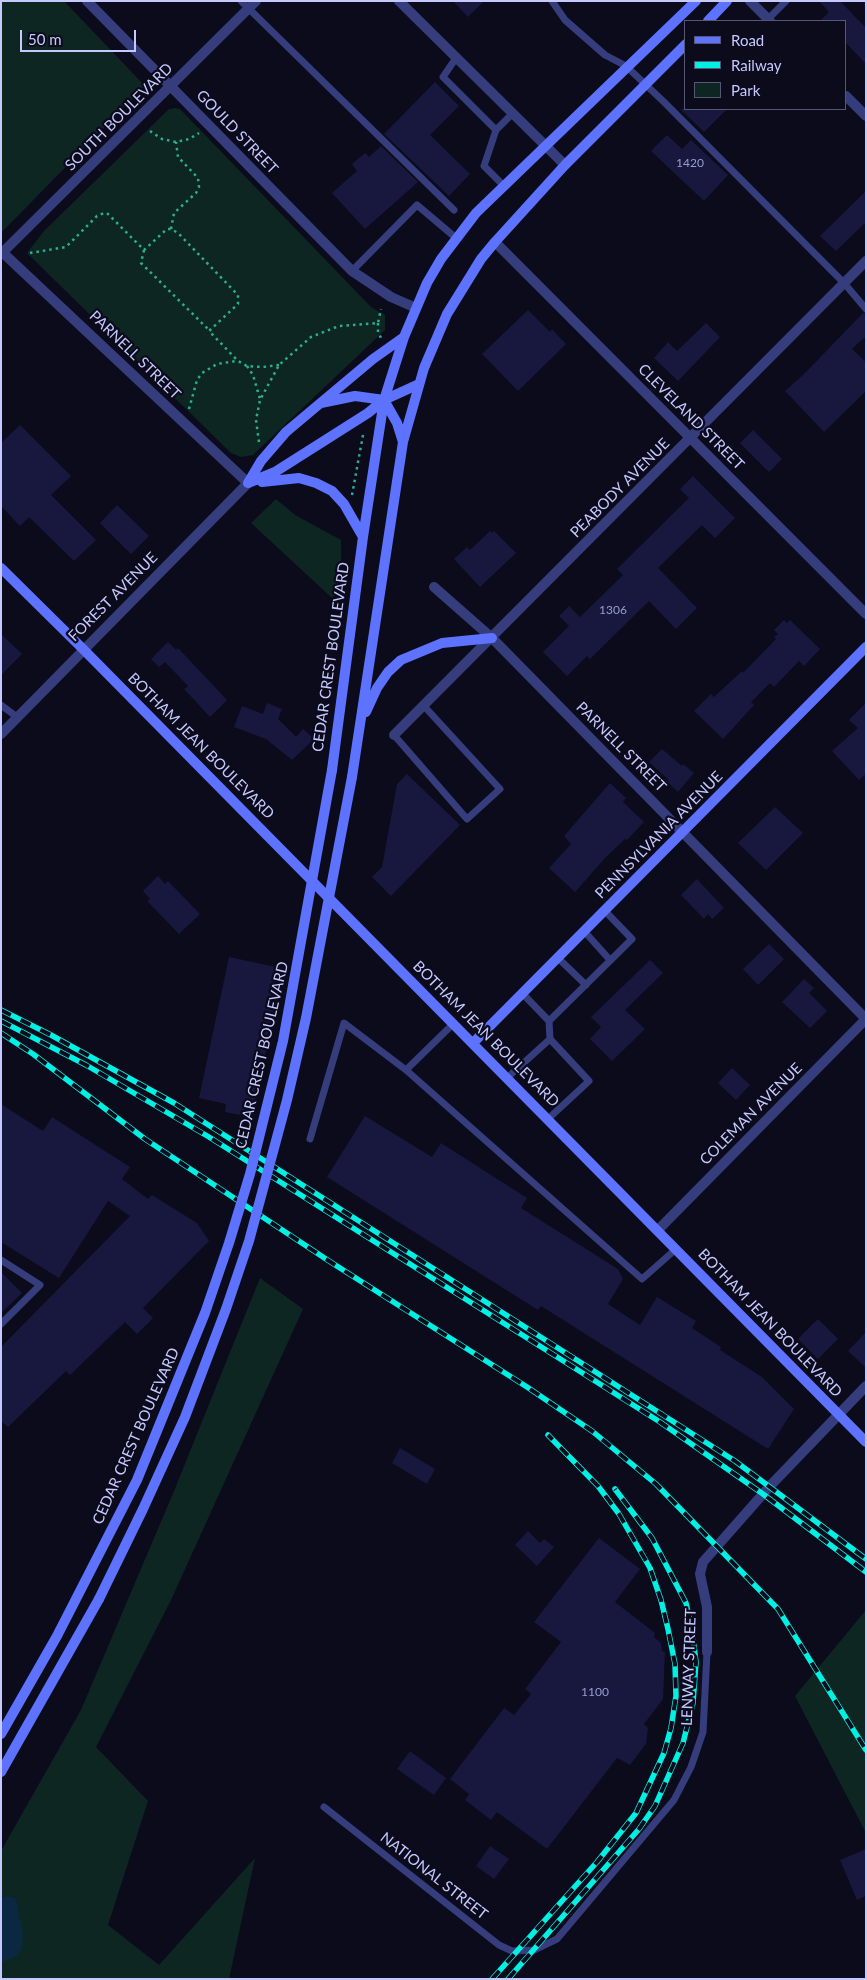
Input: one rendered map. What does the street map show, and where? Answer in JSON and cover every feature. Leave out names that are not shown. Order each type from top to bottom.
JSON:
[{"type":"main road","name":"CEDAR CREST BOULEVARD","points":[[1,1734],[58,1636],[137,1480],[205,1313],[250,1174],[284,1041],[332,770],[363,537],[384,400],[404,337],[416,308],[441,259],[476,213],[544,145],[696,1]]},
{"type":"main road","points":[[709,20],[727,1]]},
{"type":"main road","points":[[1,1772],[78,1638],[143,1509],[185,1417],[226,1309],[249,1240],[287,1100],[306,1018],[352,777],[403,442],[419,384],[447,314],[481,259],[565,165],[684,46]]},
{"type":"main road","points":[[248,483],[261,461],[286,432],[318,403],[404,337]]},
{"type":"main road","points":[[248,483],[275,472],[360,419],[384,400],[419,384]]},
{"type":"main road","points":[[318,403],[355,396],[384,400]]},
{"type":"main road","points":[[384,400],[397,423],[403,442]]},
{"type":"main road","points":[[248,483],[299,478],[316,482],[332,491],[344,504],[363,537]]},
{"type":"main road","name":"BOTHAM JEAN BOULEVARD","points":[[1,568],[84,649],[866,1442]]},
{"type":"main road","points":[[361,722],[377,688],[388,672],[401,660],[442,643],[492,638]]},
{"type":"main road","name":"PENNSYLVANIA AVENUE","points":[[473,1043],[866,648]]},
{"type":"street","name":"GOULD STREET","points":[[87,1],[352,271],[366,282],[416,308]]},
{"type":"street","points":[[399,1],[565,165]]},
{"type":"street","points":[[750,1],[769,20]]},
{"type":"street","name":"SOUTH BOULEVARD","points":[[2,252],[172,86],[248,4]]},
{"type":"street","points":[[847,97],[866,116]]},
{"type":"street","name":"CLEVELAND STREET","points":[[495,242],[866,614]]},
{"type":"street","name":"PARNELL STREET","points":[[2,252],[248,483]]},
{"type":"street","name":"PEABODY AVENUE","points":[[394,735],[866,262]]},
{"type":"street","name":"FOREST AVENUE","points":[[1,734],[248,483]]},
{"type":"street","name":"PARNELL STREET","points":[[434,587],[492,638],[866,1019]]},
{"type":"street","name":"COLEMAN AVENUE","points":[[658,1230],[866,1019]]},
{"type":"street","name":"LENWAY STREET","points":[[707,1652],[707,1607],[700,1574],[703,1562],[770,1486],[866,1386]]},
{"type":"lane","points":[[552,1],[565,20],[599,49],[626,66],[645,84],[844,283],[866,309]]},
{"type":"lane","points":[[769,20],[786,1]]},
{"type":"lane","points":[[248,4],[454,210]]},
{"type":"lane","points":[[456,58],[443,77],[496,130]]},
{"type":"lane","points":[[503,185],[484,166],[496,130],[512,114]]},
{"type":"lane","points":[[352,271],[417,206],[456,238]]},
{"type":"lane","points":[[1,706],[17,717]]},
{"type":"lane","points":[[394,735],[467,819],[500,789],[424,706]]},
{"type":"lane","points":[[549,1021],[632,939],[605,911]]},
{"type":"lane","points":[[584,931],[610,960]]},
{"type":"lane","points":[[558,958],[586,985]]},
{"type":"lane","points":[[522,993],[549,1021],[550,1039],[588,1081],[548,1119]]},
{"type":"lane","points":[[310,1139],[344,1023],[406,1070],[642,1279],[676,1249]]},
{"type":"lane","points":[[406,1070],[454,1024]]},
{"type":"lane","points":[[507,1078],[550,1039]]},
{"type":"lane","points":[[1,1260],[40,1285],[1,1324]]},
{"type":"lane","name":"LENWAY STREET","points":[[534,1950],[557,1940],[674,1800],[691,1767],[703,1732],[707,1652]]},
{"type":"lane","name":"NATIONAL STREET","points":[[324,1807],[499,1945],[512,1951],[534,1950]]},
{"type":"path","points":[[150,131],[162,139],[176,142],[189,139],[201,131]]},
{"type":"path","points":[[171,229],[174,213],[196,193],[199,187],[198,178],[178,156],[176,142]]},
{"type":"path","points":[[30,253],[66,247],[98,216],[104,214],[107,214],[144,250]]},
{"type":"path","points":[[209,331],[238,304],[238,295],[178,233],[167,229],[144,250],[141,263],[238,361],[247,366],[254,375],[260,400]]},
{"type":"path","points":[[381,308],[378,323],[378,332],[381,338]]},
{"type":"path","points":[[259,442],[256,420],[260,400],[279,365],[311,337],[339,326],[378,323]]},
{"type":"path","points":[[189,409],[197,380],[202,373],[217,364],[238,361]]},
{"type":"path","points":[[247,366],[279,365]]},
{"type":"path","points":[[351,500],[363,435]]},
{"type":"green space","points":[[1,1],[64,1],[145,86],[1,233]]},
{"type":"green space","points":[[169,109],[180,109],[371,307],[385,315],[385,330],[253,455],[241,457],[231,453],[27,253],[44,231]]},
{"type":"green space","points":[[276,499],[295,515],[341,540],[341,587],[332,598],[251,523]]},
{"type":"green space","points":[[260,1278],[303,1309],[171,1600],[96,1747],[148,1801],[108,1925],[159,1965],[255,1858],[229,1979],[1,1979],[1,1851],[81,1710],[174,1491]]},
{"type":"green space","points":[[866,1610],[866,1833],[795,1696]]},
{"type":"water","points":[[8,1896],[16,1899],[23,1934],[22,1949],[16,1956],[1,1963],[1,1898]]},
{"type":"building","points":[[453,1],[484,1],[468,17]]},
{"type":"building","points":[[819,1],[840,1],[866,28],[866,64],[847,44],[847,20],[821,20],[829,12]]},
{"type":"building","points":[[435,82],[459,106],[430,135],[470,174],[449,196],[384,134]]},
{"type":"building","points":[[680,109],[726,110],[704,132]]},
{"type":"building","points":[[667,135],[682,149],[691,140],[728,175],[704,201],[651,151]]},
{"type":"building","points":[[381,146],[418,182],[365,229],[332,193],[357,171],[352,164],[365,153],[369,157]]},
{"type":"building","points":[[866,191],[866,222],[836,251],[820,236]]},
{"type":"building","points":[[528,310],[550,332],[552,329],[566,344],[518,391],[482,354]]},
{"type":"building","points":[[863,313],[866,314],[866,336],[852,349],[866,362],[866,391],[824,432],[785,391]]},
{"type":"building","points":[[706,323],[720,337],[678,381],[654,358],[668,342],[677,351]]},
{"type":"building","points":[[20,425],[71,476],[51,495],[96,540],[74,561],[29,517],[20,526],[1,506],[1,443]]},
{"type":"building","points":[[753,430],[782,459],[769,472],[740,443]]},
{"type":"building","points":[[693,476],[735,518],[715,538],[702,525],[658,568],[697,608],[676,629],[649,601],[590,659],[587,656],[567,676],[543,652],[569,626],[559,616],[569,606],[580,617],[623,575],[617,569],[689,498],[680,489]]},
{"type":"building","points":[[117,505],[149,536],[131,554],[100,523]]},
{"type":"building","points":[[490,531],[492,533],[494,531],[516,553],[480,587],[454,559],[467,547],[470,550]]},
{"type":"building","points":[[784,620],[787,623],[790,620],[820,649],[804,666],[799,661],[774,687],[770,683],[751,702],[754,705],[723,739],[694,711],[711,694],[714,697],[742,671],[743,673],[776,639],[774,637],[778,634],[774,630]]},
{"type":"building","points":[[1,634],[22,654],[1,675]]},
{"type":"building","points":[[168,642],[176,650],[178,648],[227,700],[210,717],[184,689],[188,686],[165,662],[159,667],[151,659]]},
{"type":"building","points":[[267,703],[282,709],[278,719],[296,737],[303,729],[314,739],[292,760],[266,739],[234,727],[242,706],[263,714]]},
{"type":"building","points":[[866,703],[866,774],[859,780],[832,751],[858,728],[849,720]]},
{"type":"building","points":[[662,749],[682,766],[683,764],[694,773],[678,792],[667,782],[669,780],[649,762]]},
{"type":"building","points":[[407,774],[460,825],[391,896],[372,877],[382,867],[397,784]]},
{"type":"building","points":[[610,783],[626,798],[623,802],[644,822],[627,840],[625,839],[606,857],[575,892],[549,868],[571,844],[564,836]]},
{"type":"building","points":[[775,807],[803,833],[766,870],[738,843]]},
{"type":"building","points":[[158,876],[165,884],[168,881],[200,914],[179,934],[147,901],[150,899],[143,891]]},
{"type":"building","points":[[697,879],[724,908],[712,919],[708,914],[704,919],[681,895]]},
{"type":"building","points":[[769,944],[784,959],[758,985],[743,969]]},
{"type":"building","points":[[229,957],[285,969],[251,1117],[225,1112],[226,1104],[199,1098]]},
{"type":"building","points":[[650,960],[663,973],[625,1010],[645,1029],[612,1061],[590,1039],[601,1027],[591,1017]]},
{"type":"building","points":[[804,979],[814,988],[809,993],[827,1011],[810,1028],[782,1002]]},
{"type":"building","points":[[732,1068],[750,1085],[736,1100],[718,1083]]},
{"type":"building","points":[[1,1104],[43,1131],[52,1117],[130,1167],[122,1179],[148,1199],[152,1195],[197,1223],[209,1241],[143,1308],[153,1318],[137,1334],[125,1322],[70,1375],[66,1371],[8,1427],[1,1421],[1,1347],[130,1216],[108,1201],[59,1278],[1,1242]]},
{"type":"building","points":[[365,1116],[432,1157],[441,1143],[527,1198],[521,1208],[618,1269],[623,1279],[608,1304],[640,1325],[657,1297],[696,1321],[692,1328],[721,1347],[720,1350],[762,1377],[794,1409],[768,1449],[541,1306],[538,1310],[327,1177]]},
{"type":"building","points":[[1,1272],[22,1293],[1,1313]]},
{"type":"building","points":[[818,1319],[838,1339],[818,1359],[798,1339]]},
{"type":"building","points":[[866,1332],[866,1368],[848,1351]]},
{"type":"building","points":[[400,1448],[435,1469],[427,1484],[392,1463]]},
{"type":"building","points":[[528,1531],[540,1543],[544,1539],[554,1547],[537,1566],[515,1545]]},
{"type":"building","points":[[599,1538],[640,1569],[615,1602],[655,1633],[654,1637],[661,1643],[662,1651],[665,1652],[663,1699],[644,1724],[648,1728],[646,1744],[630,1765],[617,1758],[547,1849],[497,1812],[491,1820],[465,1800],[469,1794],[450,1779],[504,1708],[514,1715],[531,1694],[525,1689],[561,1642],[534,1622]]},
{"type":"building","points":[[410,1751],[446,1778],[434,1795],[397,1769]]},
{"type":"building","points":[[490,1846],[509,1859],[494,1879],[476,1866]]},
{"type":"building","points":[[866,1849],[866,1896],[857,1900],[840,1860]]},
{"type":"railway","points":[[1,1010],[51,1035],[174,1103],[735,1461],[866,1559]]},
{"type":"railway","points":[[1,1021],[86,1065],[209,1137],[660,1422],[763,1494],[866,1572]]},
{"type":"railway","points":[[1,1033],[33,1054],[145,1139],[329,1261],[527,1387],[592,1431],[656,1484],[778,1609],[866,1750]]},
{"type":"railway","points":[[492,1979],[597,1862],[636,1813],[664,1753],[671,1728],[676,1696],[675,1664],[668,1629],[650,1568],[619,1514],[598,1486],[548,1435]]},
{"type":"railway","points":[[508,1979],[639,1829],[655,1806],[683,1743],[693,1703],[696,1662],[692,1629],[686,1603],[652,1538],[615,1489]]}]
